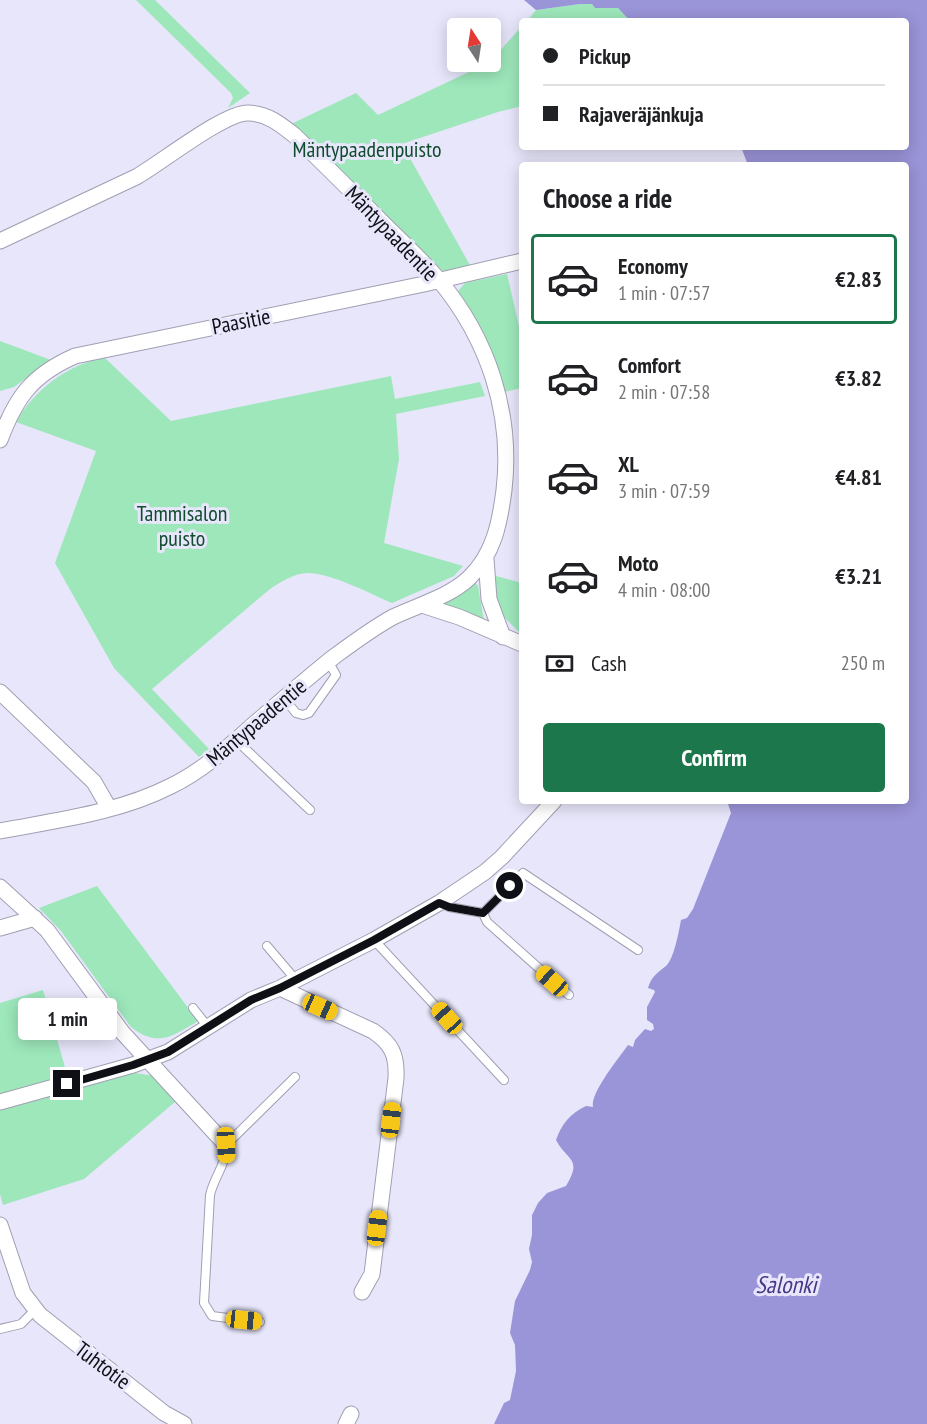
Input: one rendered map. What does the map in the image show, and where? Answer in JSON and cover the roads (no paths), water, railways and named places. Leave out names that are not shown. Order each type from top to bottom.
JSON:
[{"type":"street","name":"Mäntypaadentie","points":[[0,241],[136,177],[228,117],[250,112],[273,119],[294,135],[439,280],[456,302],[477,336],[496,384],[503,419],[505,456],[502,505],[492,545],[486,559],[469,579],[374,628],[328,661],[210,762],[172,786],[109,808],[0,831]]},
{"type":"street","name":"Paasitie","points":[[0,440],[7,403],[60,362],[91,351],[519,262]]},
{"type":"street","name":"Mäntypaadentie","points":[[486,559],[489,599],[503,637]]},
{"type":"street","points":[[422,604],[519,643]]},
{"type":"street","points":[[0,692],[94,782],[109,808]]},
{"type":"street","points":[[0,1102],[148,1060],[168,1052],[251,1000],[280,988],[374,940],[439,903],[485,872],[551,804]]},
{"type":"street","points":[[0,887],[35,918],[74,965],[122,1032],[226,1145]]},
{"type":"street","points":[[0,928],[35,918]]},
{"type":"street","points":[[280,988],[373,1031],[386,1040],[395,1059],[396,1078],[372,1274],[362,1292]]},
{"type":"street","name":"Tuhtotie","points":[[0,1225],[16,1276],[23,1293],[34,1309],[48,1323],[178,1423]]},
{"type":"lane","points":[[284,698],[296,713],[303,715],[309,713],[336,675],[328,661]]},
{"type":"lane","points":[[236,740],[310,810]]},
{"type":"lane","points":[[483,913],[523,873],[638,950]]},
{"type":"lane","points":[[439,903],[483,913]]},
{"type":"lane","points":[[483,913],[486,922],[569,995]]},
{"type":"lane","points":[[374,940],[504,1080]]},
{"type":"lane","points":[[267,946],[296,980]]},
{"type":"lane","points":[[193,1008],[208,1027]]},
{"type":"lane","points":[[260,1322],[212,1316],[204,1303],[210,1195],[213,1181],[226,1158],[226,1145],[295,1077]]},
{"type":"lane","points":[[0,1329],[21,1324],[34,1309]]},
{"type":"water","name":"Salonki","points":[[524,0],[927,0],[927,1424],[494,1424],[504,1403],[510,1400],[516,1371],[515,1345],[510,1333],[515,1301],[532,1262],[529,1249],[532,1215],[538,1203],[547,1193],[566,1186],[573,1170],[571,1160],[556,1140],[564,1124],[575,1112],[586,1106],[593,1107],[593,1101],[600,1085],[628,1045],[633,1047],[635,1040],[645,1029],[651,1031],[654,1029],[653,1024],[647,1020],[647,1007],[655,992],[648,988],[649,984],[669,962],[681,920],[687,918],[693,909],[731,813],[728,804],[909,804],[909,162],[747,162],[742,150],[909,150],[909,18],[627,18],[618,8],[595,8],[592,4],[536,10]]},
{"type":"park label","name":"Mäntypaadenpuisto","points":[[367,149]]},
{"type":"park label","name":"Tammisalon puisto","points":[[182,526]]}]
